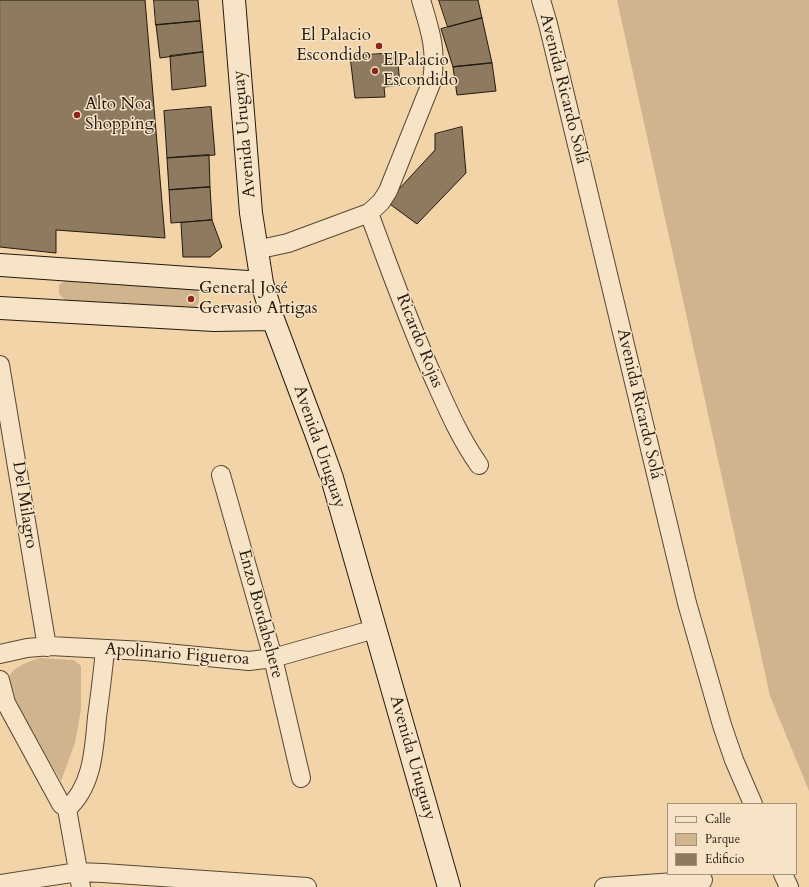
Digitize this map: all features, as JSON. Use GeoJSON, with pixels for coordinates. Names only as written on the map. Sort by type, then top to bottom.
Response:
{"type":"FeatureCollection","features":[{"type":"Feature","properties":{"kind":"street","name":"Avenida Uruguay"},"geometry":{"type":"LineString","coordinates":[[234,0],[251,213],[262,283],[272,319],[332,478],[445,886]]}},
{"type":"Feature","properties":{"kind":"street"},"geometry":{"type":"LineString","coordinates":[[256,250],[288,243],[370,213],[381,202],[388,191],[432,81],[435,64],[434,51],[421,0]]}},
{"type":"Feature","properties":{"kind":"street","name":"Avenida Ricardo Solá"},"geometry":{"type":"LineString","coordinates":[[540,0],[550,31],[599,232],[687,603],[722,725],[734,760],[753,803]]}},
{"type":"Feature","properties":{"kind":"street","name":"Ricardo Rojas"},"geometry":{"type":"LineString","coordinates":[[370,213],[417,341],[454,424],[467,448],[479,465]]}},
{"type":"Feature","properties":{"kind":"street"},"geometry":{"type":"LineString","coordinates":[[0,265],[262,283]]}},
{"type":"Feature","properties":{"kind":"street"},"geometry":{"type":"LineString","coordinates":[[0,308],[214,320],[272,319]]}},
{"type":"Feature","properties":{"kind":"street","name":"Del Milagro"},"geometry":{"type":"LineString","coordinates":[[0,365],[8,456],[47,646]]}},
{"type":"Feature","properties":{"kind":"street","name":"Enzo Bordabehere"},"geometry":{"type":"LineString","coordinates":[[221,474],[273,658],[301,778]]}},
{"type":"Feature","properties":{"kind":"street","name":"Apolinario Figueroa"},"geometry":{"type":"LineString","coordinates":[[0,654],[27,648],[47,646],[145,651],[249,661],[273,658],[375,629]]}},
{"type":"Feature","properties":{"kind":"street"},"geometry":{"type":"LineString","coordinates":[[67,809],[75,803],[88,777],[93,759],[105,649]]}},
{"type":"Feature","properties":{"kind":"street"},"geometry":{"type":"LineString","coordinates":[[0,680],[6,703],[61,804],[67,809],[79,880]]}},
{"type":"Feature","properties":{"kind":"street"},"geometry":{"type":"LineString","coordinates":[[0,884],[79,880],[111,873],[307,887]]}},
{"type":"Feature","properties":{"kind":"street"},"geometry":{"type":"LineString","coordinates":[[783,875],[789,887]]}},
{"type":"Feature","properties":{"kind":"street"},"geometry":{"type":"LineString","coordinates":[[604,887],[703,880]]}},
{"type":"Feature","properties":{"kind":"green space"},"geometry":{"type":"Polygon","coordinates":[[[617,0],[809,0],[809,791],[770,696],[617,0]]]}},
{"type":"Feature","properties":{"kind":"green space"},"geometry":{"type":"Polygon","coordinates":[[[66,280],[194,287],[199,293],[199,302],[194,310],[66,301],[59,294],[59,285],[66,280]]]}},
{"type":"Feature","properties":{"kind":"green space"},"geometry":{"type":"Polygon","coordinates":[[[40,658],[74,660],[81,666],[81,710],[75,743],[61,781],[11,699],[7,686],[8,678],[19,666],[40,658]]]}},
{"type":"Feature","properties":{"kind":"building","name":"Alto Noa Shopping"},"geometry":{"type":"Polygon","coordinates":[[[0,0],[145,0],[165,238],[56,230],[56,253],[0,247],[0,0]]]}},
{"type":"Feature","properties":{"kind":"building"},"geometry":{"type":"Polygon","coordinates":[[[154,0],[198,0],[200,21],[156,25],[154,0]]]}},
{"type":"Feature","properties":{"kind":"building"},"geometry":{"type":"Polygon","coordinates":[[[439,0],[478,0],[482,18],[448,27],[439,0]]]}},
{"type":"Feature","properties":{"kind":"building"},"geometry":{"type":"Polygon","coordinates":[[[482,18],[492,63],[453,67],[441,29],[482,18]]]}},
{"type":"Feature","properties":{"kind":"building"},"geometry":{"type":"Polygon","coordinates":[[[200,21],[203,52],[160,58],[156,25],[200,21]]]}},
{"type":"Feature","properties":{"kind":"building"},"geometry":{"type":"Polygon","coordinates":[[[203,52],[206,86],[172,90],[170,56],[203,52]]]}},
{"type":"Feature","properties":{"kind":"building","name":"ElPalacio Escondido"},"geometry":{"type":"Polygon","coordinates":[[[397,53],[400,85],[384,87],[385,97],[355,98],[350,56],[397,53]]]}},
{"type":"Feature","properties":{"kind":"building"},"geometry":{"type":"Polygon","coordinates":[[[492,63],[496,91],[457,95],[453,67],[492,63]]]}},
{"type":"Feature","properties":{"kind":"building"},"geometry":{"type":"Polygon","coordinates":[[[211,107],[215,155],[167,158],[164,111],[211,107]]]}},
{"type":"Feature","properties":{"kind":"building"},"geometry":{"type":"Polygon","coordinates":[[[462,127],[466,173],[417,224],[387,202],[435,150],[435,134],[462,127]]]}},
{"type":"Feature","properties":{"kind":"building"},"geometry":{"type":"Polygon","coordinates":[[[209,155],[210,187],[169,190],[167,158],[209,155]]]}},
{"type":"Feature","properties":{"kind":"building"},"geometry":{"type":"Polygon","coordinates":[[[210,187],[212,220],[171,223],[169,190],[210,187]]]}},
{"type":"Feature","properties":{"kind":"building"},"geometry":{"type":"Polygon","coordinates":[[[212,220],[222,247],[210,257],[183,257],[181,223],[212,220]]]}},
{"type":"Feature","properties":{"kind":"place","name":"El Palacio Escondido"},"geometry":{"type":"Point","coordinates":[379,46]}},
{"type":"Feature","properties":{"kind":"place","name":"ElPalacio Escondido"},"geometry":{"type":"Point","coordinates":[375,71]}},
{"type":"Feature","properties":{"kind":"place","name":"Alto Noa Shopping"},"geometry":{"type":"Point","coordinates":[77,115]}},
{"type":"Feature","properties":{"kind":"place","name":"General José Gervasio Artigas"},"geometry":{"type":"Point","coordinates":[191,299]}}]}
